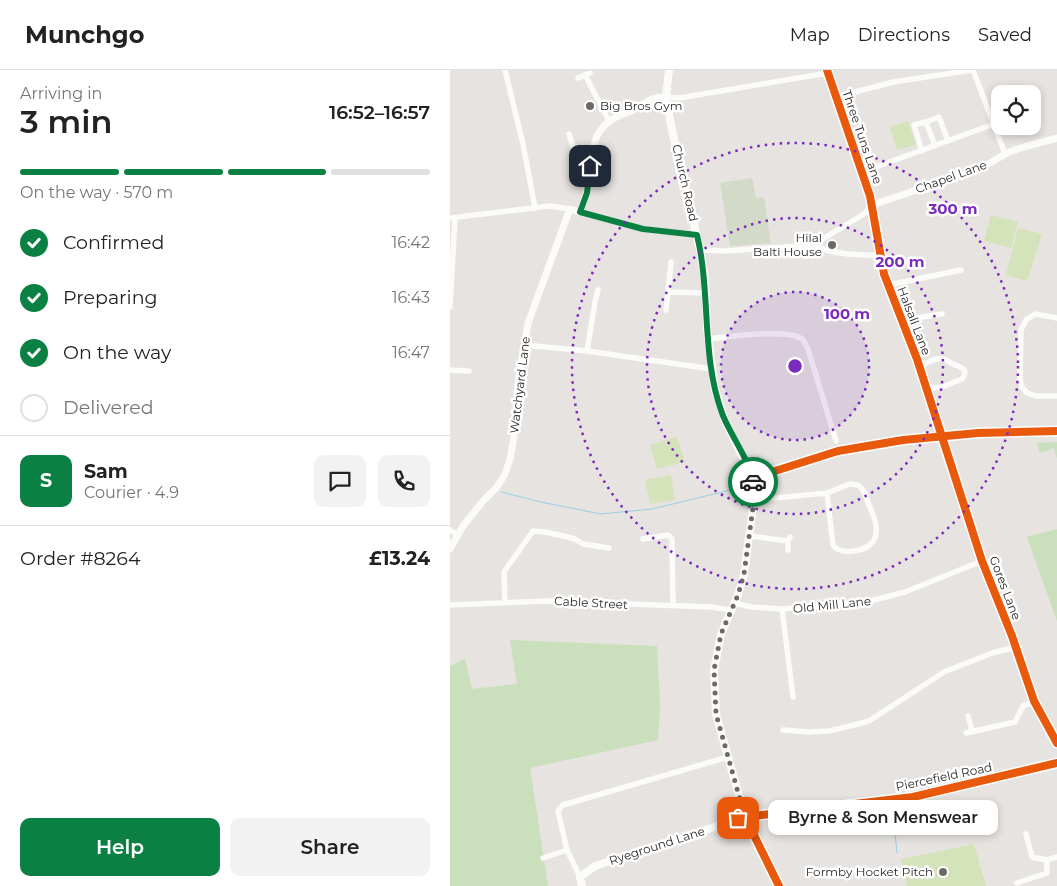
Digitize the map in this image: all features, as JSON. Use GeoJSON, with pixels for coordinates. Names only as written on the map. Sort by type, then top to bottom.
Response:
{"type":"FeatureCollection","features":[{"type":"Feature","properties":{"kind":"main road","name":"Church Road"},"geometry":{"type":"LineString","coordinates":[[670,70],[666,97],[700,250],[706,292],[708,339],[717,398],[722,415],[753,478],[754,500],[742,585],[717,646],[714,683],[716,714],[745,817]]}},
{"type":"Feature","properties":{"kind":"main road","name":"Ryeground Lane"},"geometry":{"type":"LineString","coordinates":[[580,877],[595,866],[745,817]]}},
{"type":"Feature","properties":{"kind":"main road"},"geometry":{"type":"LineString","coordinates":[[580,877],[582,886]]}},
{"type":"Feature","properties":{"kind":"street"},"geometry":{"type":"LineString","coordinates":[[505,70],[523,144],[535,208]]}},
{"type":"Feature","properties":{"kind":"street"},"geometry":{"type":"LineString","coordinates":[[836,97],[893,82],[972,70],[991,117]]}},
{"type":"Feature","properties":{"kind":"street"},"geometry":{"type":"LineString","coordinates":[[580,212],[588,186],[592,152],[601,129],[609,121],[638,108],[647,100],[666,97],[678,98],[827,72]]}},
{"type":"Feature","properties":{"kind":"street","name":"Three Tuns Lane"},"geometry":{"type":"LineString","coordinates":[[827,72],[862,172],[874,213]]}},
{"type":"Feature","properties":{"kind":"street"},"geometry":{"type":"LineString","coordinates":[[578,78],[588,74],[609,121]]}},
{"type":"Feature","properties":{"kind":"street"},"geometry":{"type":"LineString","coordinates":[[922,151],[914,126],[939,117],[948,141]]}},
{"type":"Feature","properties":{"kind":"street"},"geometry":{"type":"LineString","coordinates":[[926,122],[935,146]]}},
{"type":"Feature","properties":{"kind":"street"},"geometry":{"type":"LineString","coordinates":[[862,172],[991,125]]}},
{"type":"Feature","properties":{"kind":"street"},"geometry":{"type":"LineString","coordinates":[[569,134],[574,150],[592,152]]}},
{"type":"Feature","properties":{"kind":"street"},"geometry":{"type":"LineString","coordinates":[[998,135],[1005,154]]}},
{"type":"Feature","properties":{"kind":"street","name":"Chapel Lane"},"geometry":{"type":"LineString","coordinates":[[872,205],[967,173],[1005,154],[1024,147],[1057,138]]}},
{"type":"Feature","properties":{"kind":"street"},"geometry":{"type":"LineString","coordinates":[[700,250],[725,251],[813,245],[864,214],[872,205]]}},
{"type":"Feature","properties":{"kind":"street"},"geometry":{"type":"LineString","coordinates":[[450,307],[452,218],[550,206],[570,209],[643,229],[697,235]]}},
{"type":"Feature","properties":{"kind":"street","name":"Watchyard Lane"},"geometry":{"type":"LineString","coordinates":[[450,549],[483,502],[498,487],[505,474],[514,437],[518,383],[528,323],[570,209]]}},
{"type":"Feature","properties":{"kind":"street","name":"Halsall Lane"},"geometry":{"type":"LineString","coordinates":[[874,213],[880,255],[888,285],[920,368],[941,436]]}},
{"type":"Feature","properties":{"kind":"street"},"geometry":{"type":"LineString","coordinates":[[813,245],[822,250],[842,254],[880,255]]}},
{"type":"Feature","properties":{"kind":"street"},"geometry":{"type":"LineString","coordinates":[[666,310],[671,262]]}},
{"type":"Feature","properties":{"kind":"street"},"geometry":{"type":"LineString","coordinates":[[888,285],[961,270]]}},
{"type":"Feature","properties":{"kind":"street"},"geometry":{"type":"LineString","coordinates":[[587,351],[598,290]]}},
{"type":"Feature","properties":{"kind":"street"},"geometry":{"type":"LineString","coordinates":[[668,292],[706,292]]}},
{"type":"Feature","properties":{"kind":"street"},"geometry":{"type":"LineString","coordinates":[[903,320],[942,314]]}},
{"type":"Feature","properties":{"kind":"street"},"geometry":{"type":"LineString","coordinates":[[1057,318],[1035,314],[1026,320],[1022,330],[1020,379],[1022,387],[1027,393],[1036,396],[1057,396]]}},
{"type":"Feature","properties":{"kind":"street"},"geometry":{"type":"LineString","coordinates":[[708,339],[779,334],[791,335],[801,339],[808,349],[836,441]]}},
{"type":"Feature","properties":{"kind":"street"},"geometry":{"type":"LineString","coordinates":[[524,345],[587,351],[712,369]]}},
{"type":"Feature","properties":{"kind":"street"},"geometry":{"type":"LineString","coordinates":[[920,368],[930,362],[944,359],[963,367],[965,370],[962,379],[944,387],[927,388]]}},
{"type":"Feature","properties":{"kind":"street"},"geometry":{"type":"LineString","coordinates":[[450,370],[469,371]]}},
{"type":"Feature","properties":{"kind":"street","name":"Gores Lane"},"geometry":{"type":"LineString","coordinates":[[941,436],[982,561],[1016,647],[1034,701],[1057,743]]}},
{"type":"Feature","properties":{"kind":"street"},"geometry":{"type":"LineString","coordinates":[[754,500],[827,493],[850,484],[858,485],[861,487],[876,522],[874,540],[862,548],[846,552],[836,550],[832,545],[827,493]]}},
{"type":"Feature","properties":{"kind":"street"},"geometry":{"type":"LineString","coordinates":[[450,530],[458,535]]}},
{"type":"Feature","properties":{"kind":"street"},"geometry":{"type":"LineString","coordinates":[[505,602],[504,572],[533,531],[568,537],[583,544],[609,548]]}},
{"type":"Feature","properties":{"kind":"street"},"geometry":{"type":"LineString","coordinates":[[643,539],[668,536],[672,539],[673,605]]}},
{"type":"Feature","properties":{"kind":"street"},"geometry":{"type":"LineString","coordinates":[[750,536],[789,539],[788,550]]}},
{"type":"Feature","properties":{"kind":"street","name":"Old Mill Lane"},"geometry":{"type":"LineString","coordinates":[[733,606],[782,610],[857,604],[886,598],[982,561]]}},
{"type":"Feature","properties":{"kind":"street","name":"Cable Street"},"geometry":{"type":"LineString","coordinates":[[450,605],[547,601],[721,608],[733,606]]}},
{"type":"Feature","properties":{"kind":"street"},"geometry":{"type":"LineString","coordinates":[[782,610],[793,697]]}},
{"type":"Feature","properties":{"kind":"street"},"geometry":{"type":"LineString","coordinates":[[783,730],[830,731],[869,721],[944,672],[1016,647]]}},
{"type":"Feature","properties":{"kind":"street"},"geometry":{"type":"LineString","coordinates":[[966,733],[1015,722],[1023,706],[1034,701]]}},
{"type":"Feature","properties":{"kind":"street"},"geometry":{"type":"LineString","coordinates":[[968,716],[972,731]]}},
{"type":"Feature","properties":{"kind":"street"},"geometry":{"type":"LineString","coordinates":[[580,877],[567,850],[558,812],[563,805],[728,757]]}},
{"type":"Feature","properties":{"kind":"street","name":"Piercefield Road"},"geometry":{"type":"LineString","coordinates":[[745,817],[912,797],[1057,763]]}},
{"type":"Feature","properties":{"kind":"street"},"geometry":{"type":"LineString","coordinates":[[745,817],[779,886]]}},
{"type":"Feature","properties":{"kind":"street"},"geometry":{"type":"LineString","coordinates":[[1026,834],[1032,857],[1047,860],[1057,857]]}},
{"type":"Feature","properties":{"kind":"street"},"geometry":{"type":"LineString","coordinates":[[543,858],[567,850]]}},
{"type":"Feature","properties":{"kind":"street"},"geometry":{"type":"LineString","coordinates":[[1017,883],[1047,873],[1047,860]]}},
{"type":"Feature","properties":{"kind":"green space"},"geometry":{"type":"Polygon","coordinates":[[[908,121],[916,145],[897,150],[890,127],[908,121]]]}},
{"type":"Feature","properties":{"kind":"green space"},"geometry":{"type":"Polygon","coordinates":[[[752,178],[756,198],[764,197],[771,243],[730,246],[720,183],[752,178]]]}},
{"type":"Feature","properties":{"kind":"green space"},"geometry":{"type":"Polygon","coordinates":[[[991,215],[1018,222],[1011,248],[984,241],[991,215]]]}},
{"type":"Feature","properties":{"kind":"green space"},"geometry":{"type":"Polygon","coordinates":[[[1018,228],[1042,234],[1027,281],[1006,275],[1018,228]]]}},
{"type":"Feature","properties":{"kind":"green space"},"geometry":{"type":"Polygon","coordinates":[[[677,437],[685,462],[657,469],[650,445],[677,437]]]}},
{"type":"Feature","properties":{"kind":"green space"},"geometry":{"type":"Polygon","coordinates":[[[1057,442],[1057,459],[1054,448],[1040,453],[1037,443],[1057,442]]]}},
{"type":"Feature","properties":{"kind":"green space"},"geometry":{"type":"Polygon","coordinates":[[[671,475],[675,500],[650,504],[645,480],[671,475]]]}},
{"type":"Feature","properties":{"kind":"green space"},"geometry":{"type":"Polygon","coordinates":[[[1057,529],[1057,621],[1027,537],[1057,529]]]}},
{"type":"Feature","properties":{"kind":"green space"},"geometry":{"type":"Polygon","coordinates":[[[510,640],[657,646],[660,706],[658,740],[530,768],[548,886],[450,886],[450,666],[465,659],[472,689],[517,684],[510,640]]]}},
{"type":"Feature","properties":{"kind":"green space","name":"Formby Hocket Pitch"},"geometry":{"type":"Polygon","coordinates":[[[974,844],[986,886],[907,886],[901,859],[974,844]]]}},
{"type":"Feature","properties":{"kind":"waterway"},"geometry":{"type":"LineString","coordinates":[[1009,436],[1057,435]]}},
{"type":"Feature","properties":{"kind":"waterway"},"geometry":{"type":"LineString","coordinates":[[763,480],[841,455],[903,443],[937,440]]}},
{"type":"Feature","properties":{"kind":"waterway"},"geometry":{"type":"LineString","coordinates":[[501,492],[601,514],[652,509],[743,487]]}},
{"type":"Feature","properties":{"kind":"waterway"},"geometry":{"type":"LineString","coordinates":[[892,807],[897,853]]}},
{"type":"Feature","properties":{"kind":"cycle path"},"geometry":{"type":"LineString","coordinates":[[827,70],[870,196],[884,274],[917,359],[982,561],[1012,636],[1034,701],[1057,743]]}},
{"type":"Feature","properties":{"kind":"cycle path"},"geometry":{"type":"LineString","coordinates":[[753,478],[838,451],[903,440],[978,433],[1057,431]]}},
{"type":"Feature","properties":{"kind":"cycle path"},"geometry":{"type":"LineString","coordinates":[[779,886],[745,817],[913,797],[1057,763]]}},
{"type":"Feature","properties":{"kind":"way so far"},"geometry":{"type":"LineString","coordinates":[[738,818],[745,817],[716,714],[714,670],[717,646],[742,585],[754,500],[753,482]]}},
{"type":"Feature","properties":{"kind":"place","name":"Big Bros Gym"},"geometry":{"type":"Point","coordinates":[590,106]}},
{"type":"Feature","properties":{"kind":"place","name":"Hilal Balti House"},"geometry":{"type":"Point","coordinates":[832,245]}},
{"type":"Feature","properties":{"kind":"place","name":"Byrne & Son Menswear"},"geometry":{"type":"Point","coordinates":[738,818]}},
{"type":"Feature","properties":{"kind":"place","name":"Formby Hocket Pitch"},"geometry":{"type":"Point","coordinates":[943,872]}},
{"type":"Feature","properties":{"kind":"route"},"geometry":{"type":"LineString","coordinates":[[590,166],[587,193],[580,212],[643,229],[697,235],[704,270],[707,329],[717,398],[722,415],[748,466],[753,482]]}}]}
